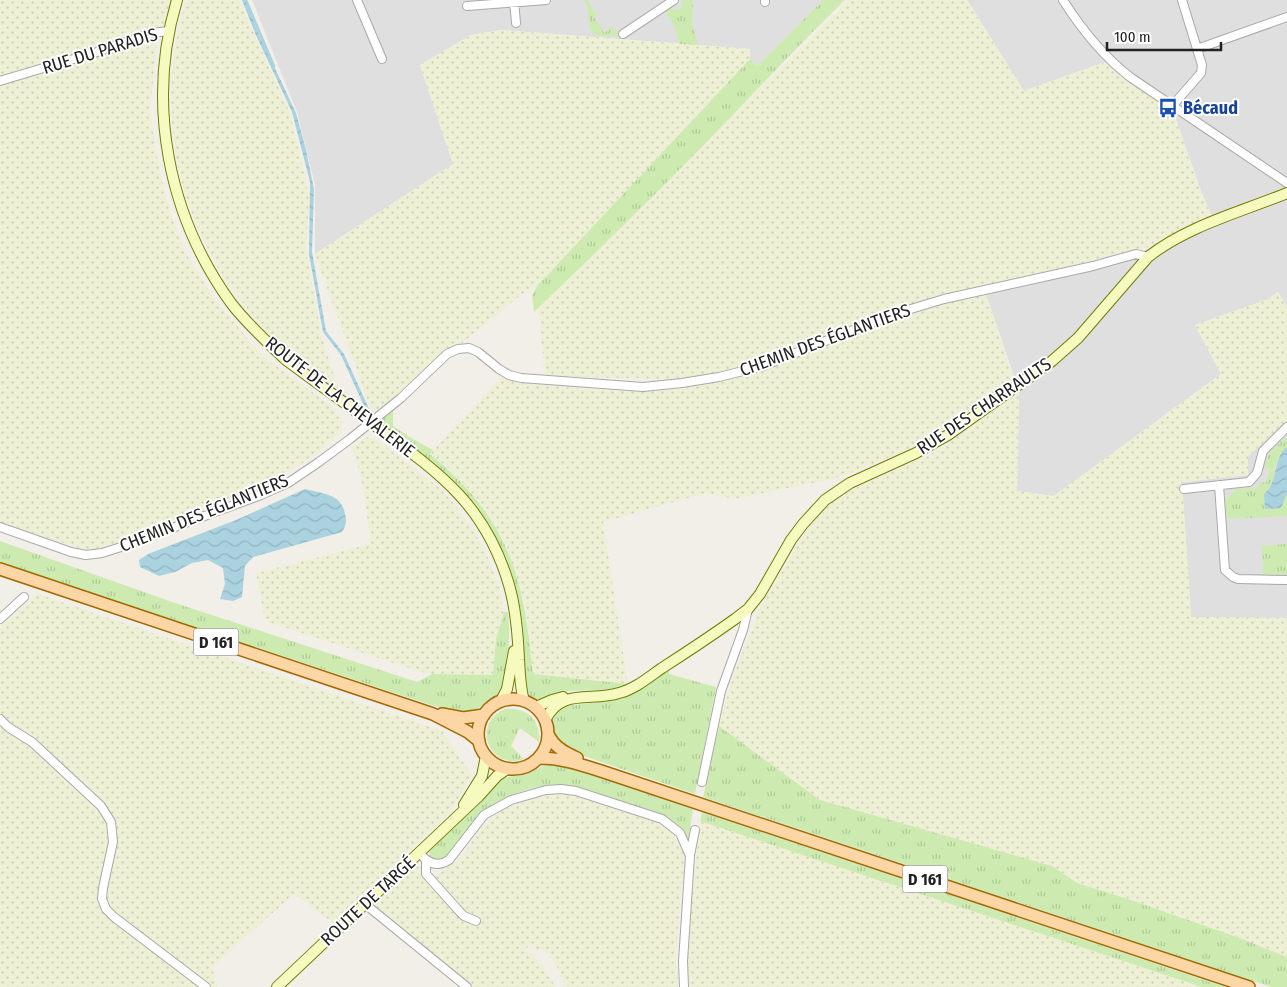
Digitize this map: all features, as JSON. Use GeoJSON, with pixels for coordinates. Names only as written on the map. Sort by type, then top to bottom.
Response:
{"type":"FeatureCollection","features":[{"type":"Feature","properties":{"kind":"main road","name":"D 161"},"geometry":{"type":"LineString","coordinates":[[0,569],[433,714],[468,732],[479,741]]}},
{"type":"Feature","properties":{"kind":"main road"},"geometry":{"type":"LineString","coordinates":[[513,699],[524,701],[536,707],[545,720],[548,734],[544,751],[530,765],[519,769],[507,769],[499,766],[486,756],[479,741],[478,732],[484,715],[492,707],[501,701],[513,699]]}},
{"type":"Feature","properties":{"kind":"main road","name":"D 161"},"geometry":{"type":"LineString","coordinates":[[433,714],[463,718],[484,715]]}},
{"type":"Feature","properties":{"kind":"main road","name":"D 161"},"geometry":{"type":"LineString","coordinates":[[548,734],[557,747],[600,771]]}},
{"type":"Feature","properties":{"kind":"main road","name":"D 161"},"geometry":{"type":"LineString","coordinates":[[539,758],[566,760],[1249,987]]}},
{"type":"Feature","properties":{"kind":"street","name":"RUE DU PARADIS"},"geometry":{"type":"LineString","coordinates":[[0,81],[97,52],[151,33],[169,31],[177,0]]}},
{"type":"Feature","properties":{"kind":"street"},"geometry":{"type":"LineString","coordinates":[[357,0],[382,59]]}},
{"type":"Feature","properties":{"kind":"street"},"geometry":{"type":"LineString","coordinates":[[467,6],[546,0]]}},
{"type":"Feature","properties":{"kind":"street"},"geometry":{"type":"LineString","coordinates":[[623,34],[674,0]]}},
{"type":"Feature","properties":{"kind":"street"},"geometry":{"type":"LineString","coordinates":[[1063,0],[1080,26],[1108,58],[1130,77],[1287,183]]}},
{"type":"Feature","properties":{"kind":"street"},"geometry":{"type":"LineString","coordinates":[[1173,106],[1201,73],[1202,65],[1182,0]]}},
{"type":"Feature","properties":{"kind":"street"},"geometry":{"type":"LineString","coordinates":[[514,1],[516,24]]}},
{"type":"Feature","properties":{"kind":"street"},"geometry":{"type":"LineString","coordinates":[[1197,49],[1287,17]]}},
{"type":"Feature","properties":{"kind":"street","name":"ROUTE DE LA CHEVALERIE"},"geometry":{"type":"LineString","coordinates":[[169,31],[162,94],[167,147],[179,199],[201,254],[232,304],[286,360],[439,473],[472,509],[490,537],[504,570],[513,601],[520,689],[524,701]]}},
{"type":"Feature","properties":{"kind":"street","name":"RUE DES CHARRAULTS"},"geometry":{"type":"LineString","coordinates":[[545,720],[550,710],[558,703],[577,697],[608,696],[629,690],[721,630],[748,609],[760,594],[791,540],[825,500],[850,483],[916,453],[948,435],[1052,361],[1078,338],[1148,257],[1166,244],[1185,234],[1287,193]]}},
{"type":"Feature","properties":{"kind":"street","name":"CHEMIN DES ÉGLANTIERS"},"geometry":{"type":"LineString","coordinates":[[0,527],[71,552],[86,555],[102,553],[261,495],[288,483],[319,462],[401,398],[447,354],[458,348],[469,348],[478,352],[509,375],[521,378],[643,387],[682,383],[719,377],[762,366],[891,315],[944,299],[1093,266],[1136,254],[1148,257]]}},
{"type":"Feature","properties":{"kind":"street"},"geometry":{"type":"LineString","coordinates":[[1184,489],[1244,483],[1254,478],[1263,451],[1287,428]]}},
{"type":"Feature","properties":{"kind":"street"},"geometry":{"type":"LineString","coordinates":[[1219,485],[1225,570],[1238,579],[1287,580]]}},
{"type":"Feature","properties":{"kind":"street"},"geometry":{"type":"LineString","coordinates":[[0,619],[24,597]]}},
{"type":"Feature","properties":{"kind":"street"},"geometry":{"type":"LineString","coordinates":[[702,782],[721,691],[743,630],[748,609]]}},
{"type":"Feature","properties":{"kind":"street","name":"ROUTE DE LA CHEVALERIE"},"geometry":{"type":"LineString","coordinates":[[501,701],[507,690],[516,637]]}},
{"type":"Feature","properties":{"kind":"street"},"geometry":{"type":"LineString","coordinates":[[536,707],[552,700],[577,697]]}},
{"type":"Feature","properties":{"kind":"street"},"geometry":{"type":"LineString","coordinates":[[0,719],[8,727],[32,742],[102,806],[111,822],[113,842],[102,900],[106,909],[206,987]]}},
{"type":"Feature","properties":{"kind":"street","name":"ROUTE DE TARGÉ"},"geometry":{"type":"LineString","coordinates":[[459,814],[482,776],[486,756]]}},
{"type":"Feature","properties":{"kind":"street","name":"ROUTE DE TARGÉ"},"geometry":{"type":"LineString","coordinates":[[277,987],[365,904],[423,856],[459,814],[497,776],[507,769]]}},
{"type":"Feature","properties":{"kind":"street"},"geometry":{"type":"LineString","coordinates":[[423,856],[433,864],[443,864],[449,860],[484,816],[511,800],[546,790],[561,789],[576,791],[662,819],[680,833],[690,856]]}},
{"type":"Feature","properties":{"kind":"street"},"geometry":{"type":"LineString","coordinates":[[684,987],[683,961],[690,856],[695,830]]}},
{"type":"Feature","properties":{"kind":"street"},"geometry":{"type":"LineString","coordinates":[[423,856],[426,874],[464,916],[476,921]]}},
{"type":"Feature","properties":{"kind":"street"},"geometry":{"type":"LineString","coordinates":[[365,904],[467,987]]}},
{"type":"Feature","properties":{"kind":"shaded area"},"geometry":{"type":"Polygon","coordinates":[[[252,0],[823,0],[757,66],[750,59],[749,49],[501,30],[471,35],[420,65],[453,164],[315,254],[315,185],[297,112],[252,0]]]}},
{"type":"Feature","properties":{"kind":"shaded area"},"geometry":{"type":"Polygon","coordinates":[[[967,0],[1287,0],[1287,307],[1277,292],[1269,299],[1195,325],[1221,374],[1054,496],[1017,491],[1019,391],[986,294],[1099,267],[1158,245],[1212,217],[1173,111],[1105,62],[1024,91],[967,0]]]}},
{"type":"Feature","properties":{"kind":"shaded area"},"geometry":{"type":"Polygon","coordinates":[[[1287,421],[1287,618],[1191,618],[1182,482],[1248,475],[1248,456],[1287,421]]]}},
{"type":"Feature","properties":{"kind":"green space"},"geometry":{"type":"Polygon","coordinates":[[[0,0],[172,0],[164,25],[0,78],[0,0]]]}},
{"type":"Feature","properties":{"kind":"green space"},"geometry":{"type":"Polygon","coordinates":[[[187,0],[239,0],[290,113],[307,184],[309,201],[306,250],[321,334],[338,389],[305,366],[260,325],[224,279],[195,222],[184,191],[176,158],[172,126],[171,91],[174,53],[181,17],[187,0]]]}},
{"type":"Feature","properties":{"kind":"green space"},"geometry":{"type":"Polygon","coordinates":[[[584,0],[588,0],[596,15],[594,17],[604,33],[613,26],[619,36],[597,35],[592,32],[584,0]]]}},
{"type":"Feature","properties":{"kind":"green space"},"geometry":{"type":"Polygon","coordinates":[[[682,0],[693,0],[692,23],[698,45],[679,44],[674,25],[664,10],[669,7],[675,10],[681,8],[682,0]]]}},
{"type":"Feature","properties":{"kind":"green space"},"geometry":{"type":"Polygon","coordinates":[[[823,0],[845,0],[658,191],[534,312],[532,295],[537,286],[750,59],[757,66],[823,0]]]}},
{"type":"Feature","properties":{"kind":"green space"},"geometry":{"type":"Polygon","coordinates":[[[849,0],[967,0],[1024,91],[1105,62],[1173,111],[1212,218],[1158,245],[929,299],[733,374],[659,379],[545,376],[538,308],[849,0]]]}},
{"type":"Feature","properties":{"kind":"green space"},"geometry":{"type":"Polygon","coordinates":[[[501,30],[750,49],[750,59],[537,286],[526,291],[373,415],[315,254],[453,164],[420,65],[471,35],[501,30]]]}},
{"type":"Feature","properties":{"kind":"green space"},"geometry":{"type":"Polygon","coordinates":[[[148,38],[153,38],[157,44],[150,112],[154,141],[165,195],[176,229],[188,257],[213,297],[253,345],[268,360],[329,404],[342,422],[342,431],[317,454],[253,490],[91,552],[0,522],[0,84],[72,64],[148,38]]]}},
{"type":"Feature","properties":{"kind":"green space"},"geometry":{"type":"Polygon","coordinates":[[[1278,292],[1287,307],[1287,421],[1248,456],[1248,475],[1182,482],[1191,617],[1287,618],[1287,957],[1237,937],[1077,883],[1052,866],[820,800],[719,726],[733,676],[761,607],[806,531],[831,503],[845,493],[929,455],[1019,391],[1017,491],[1054,496],[1221,374],[1195,325],[1269,299],[1278,292]]]}},
{"type":"Feature","properties":{"kind":"green space"},"geometry":{"type":"Polygon","coordinates":[[[986,294],[1014,380],[967,414],[922,442],[851,473],[833,479],[734,499],[706,493],[603,522],[628,684],[533,674],[523,597],[507,547],[480,502],[452,471],[430,454],[501,377],[519,383],[613,391],[661,391],[692,387],[756,374],[893,320],[941,305],[986,294]]]}},
{"type":"Feature","properties":{"kind":"green space"},"geometry":{"type":"Polygon","coordinates":[[[393,408],[393,426],[433,450],[430,454],[457,478],[478,502],[495,526],[508,552],[517,579],[524,608],[533,674],[628,684],[611,689],[560,692],[540,699],[533,699],[531,697],[525,686],[519,609],[511,576],[501,548],[487,523],[451,480],[380,423],[381,418],[393,408]]]}},
{"type":"Feature","properties":{"kind":"green space"},"geometry":{"type":"Polygon","coordinates":[[[367,437],[376,439],[440,488],[457,507],[475,533],[488,558],[498,584],[504,612],[496,639],[493,675],[432,674],[421,672],[265,621],[256,573],[371,544],[363,486],[352,446],[367,437]]]}},
{"type":"Feature","properties":{"kind":"green space"},"geometry":{"type":"Polygon","coordinates":[[[1287,438],[1287,448],[1282,452],[1276,463],[1271,483],[1264,494],[1265,509],[1281,508],[1287,494],[1287,516],[1227,519],[1225,500],[1236,489],[1258,488],[1260,482],[1266,483],[1270,469],[1264,467],[1269,453],[1287,438]]]}},
{"type":"Feature","properties":{"kind":"green space"},"geometry":{"type":"Polygon","coordinates":[[[0,541],[172,602],[417,682],[432,674],[493,675],[496,639],[504,612],[508,612],[509,630],[506,675],[496,697],[475,710],[464,713],[448,710],[0,563],[0,541]]]}},
{"type":"Feature","properties":{"kind":"green space"},"geometry":{"type":"Polygon","coordinates":[[[1287,544],[1286,575],[1263,574],[1262,546],[1287,544]]]}},
{"type":"Feature","properties":{"kind":"green space"},"geometry":{"type":"Polygon","coordinates":[[[38,594],[442,731],[472,775],[449,814],[332,922],[294,894],[212,967],[217,987],[0,987],[0,627],[38,594]]]}},
{"type":"Feature","properties":{"kind":"green space"},"geometry":{"type":"Polygon","coordinates":[[[670,668],[669,674],[716,687],[695,794],[581,755],[558,740],[553,730],[552,719],[554,712],[560,707],[622,699],[670,668]]]}},
{"type":"Feature","properties":{"kind":"green space"},"geometry":{"type":"Polygon","coordinates":[[[505,709],[520,710],[526,713],[531,716],[538,727],[539,742],[520,728],[511,746],[524,759],[512,761],[502,758],[494,752],[489,744],[487,735],[488,725],[494,716],[505,709]]]}},
{"type":"Feature","properties":{"kind":"green space"},"geometry":{"type":"Polygon","coordinates":[[[719,726],[820,800],[1052,866],[1077,883],[1237,937],[1287,957],[1287,987],[1271,987],[703,797],[719,726]]]}},
{"type":"Feature","properties":{"kind":"green space"},"geometry":{"type":"Polygon","coordinates":[[[548,764],[560,764],[693,809],[688,842],[678,826],[663,815],[591,791],[557,785],[531,788],[494,804],[471,825],[450,853],[437,860],[430,857],[429,851],[431,847],[500,780],[528,773],[548,764]]]}},
{"type":"Feature","properties":{"kind":"green space"},"geometry":{"type":"Polygon","coordinates":[[[570,795],[657,823],[665,827],[677,839],[684,855],[676,951],[678,987],[565,987],[560,972],[552,959],[544,951],[528,947],[524,951],[536,955],[535,958],[556,987],[461,987],[368,912],[375,902],[415,866],[425,867],[435,876],[446,869],[465,852],[481,828],[500,811],[546,796],[570,795]]]}},
{"type":"Feature","properties":{"kind":"green space"},"geometry":{"type":"Polygon","coordinates":[[[702,812],[1225,987],[1202,987],[700,821],[702,812]]]}},
{"type":"Feature","properties":{"kind":"green space"},"geometry":{"type":"Polygon","coordinates":[[[700,821],[1202,987],[689,987],[687,959],[690,912],[700,821]]]}},
{"type":"Feature","properties":{"kind":"water"},"geometry":{"type":"Polygon","coordinates":[[[242,0],[246,0],[258,32],[296,113],[314,189],[312,252],[326,331],[344,354],[371,413],[368,415],[341,355],[323,332],[309,254],[310,182],[292,112],[255,33],[242,0]]]}},
{"type":"Feature","properties":{"kind":"water"},"geometry":{"type":"Polygon","coordinates":[[[1287,448],[1287,494],[1281,508],[1265,509],[1264,494],[1272,484],[1281,453],[1287,448]]]}},
{"type":"Feature","properties":{"kind":"water"},"geometry":{"type":"Polygon","coordinates":[[[305,489],[325,494],[340,502],[346,519],[342,532],[253,557],[245,566],[242,597],[233,601],[220,599],[225,584],[223,568],[208,560],[192,563],[175,572],[159,576],[140,567],[139,560],[148,554],[236,520],[305,489]]]}},
{"type":"Feature","properties":{"kind":"waterway"},"geometry":{"type":"LineString","coordinates":[[246,0],[274,66]]}},
{"type":"Feature","properties":{"kind":"place","name":"Bécaud"},"geometry":{"type":"Point","coordinates":[1168,108]}}]}
